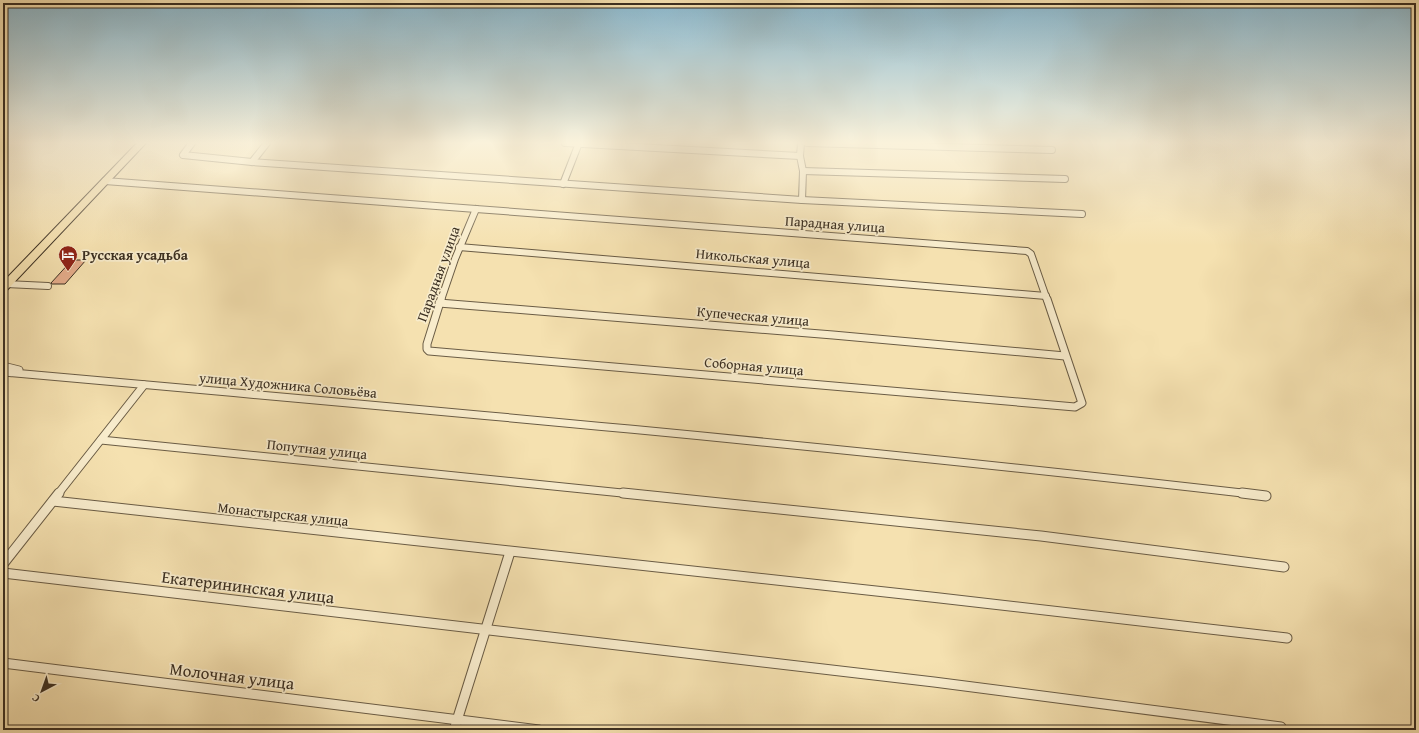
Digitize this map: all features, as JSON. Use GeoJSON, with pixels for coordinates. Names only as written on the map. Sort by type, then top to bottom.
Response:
{"type":"FeatureCollection","features":[{"type":"Feature","properties":{"kind":"main road"},"geometry":{"type":"LineString","coordinates":[[5,286],[108,177]]}},
{"type":"Feature","properties":{"kind":"street"},"geometry":{"type":"LineString","coordinates":[[467,177],[802,200],[1082,214]]}},
{"type":"Feature","properties":{"kind":"street"},"geometry":{"type":"LineString","coordinates":[[563,184],[566,177]]}},
{"type":"Feature","properties":{"kind":"street"},"geometry":{"type":"LineString","coordinates":[[802,200],[803,177]]}},
{"type":"Feature","properties":{"kind":"street"},"geometry":{"type":"LineString","coordinates":[[1006,177],[1065,179]]}},
{"type":"Feature","properties":{"kind":"street","name":"Парадная улица"},"geometry":{"type":"LineString","coordinates":[[104,181],[333,200],[476,209],[1024,250],[1031,254],[1081,400],[1080,405]]}},
{"type":"Feature","properties":{"kind":"street","name":"Парадная улица"},"geometry":{"type":"LineString","coordinates":[[427,349],[427,344],[439,303],[459,247],[476,209]]}},
{"type":"Feature","properties":{"kind":"street","name":"Никольская улица"},"geometry":{"type":"LineString","coordinates":[[459,247],[1046,296]]}},
{"type":"Feature","properties":{"kind":"street"},"geometry":{"type":"LineString","coordinates":[[5,286],[48,286]]}},
{"type":"Feature","properties":{"kind":"street","name":"Купеческая улица"},"geometry":{"type":"LineString","coordinates":[[439,303],[801,332],[1066,356]]}},
{"type":"Feature","properties":{"kind":"street","name":"Соборная улица"},"geometry":{"type":"LineString","coordinates":[[427,349],[432,351],[1067,407],[1075,407],[1080,405]]}},
{"type":"Feature","properties":{"kind":"street","name":"улица Художника Соловьёва"},"geometry":{"type":"LineString","coordinates":[[3,366],[25,373]]}},
{"type":"Feature","properties":{"kind":"street","name":"улица Художника Соловьёва"},"geometry":{"type":"LineString","coordinates":[[3,372],[549,421],[1085,475],[1266,496]]}},
{"type":"Feature","properties":{"kind":"street"},"geometry":{"type":"LineString","coordinates":[[3,564],[144,385]]}},
{"type":"Feature","properties":{"kind":"street","name":"Попутная улица"},"geometry":{"type":"LineString","coordinates":[[101,440],[1033,535],[1284,567]]}},
{"type":"Feature","properties":{"kind":"street","name":"Монастырская улица"},"geometry":{"type":"LineString","coordinates":[[53,501],[510,552],[996,603],[1287,638]]}},
{"type":"Feature","properties":{"kind":"street"},"geometry":{"type":"LineString","coordinates":[[455,725],[487,630],[510,552]]}},
{"type":"Feature","properties":{"kind":"street","name":"Екатерининская улица"},"geometry":{"type":"LineString","coordinates":[[3,574],[934,682],[1281,727]]}},
{"type":"Feature","properties":{"kind":"street","name":"Молочная улица"},"geometry":{"type":"LineString","coordinates":[[3,663],[455,725],[539,730]]}},
{"type":"Feature","properties":{"kind":"building","name":"Русская усадьба"},"geometry":{"type":"Polygon","coordinates":[[[72,260],[86,260],[65,284],[52,284],[51,283],[72,260]]]}},
{"type":"Feature","properties":{"kind":"place","name":"Русская усадьба"},"geometry":{"type":"Point","coordinates":[68,272]}}]}
